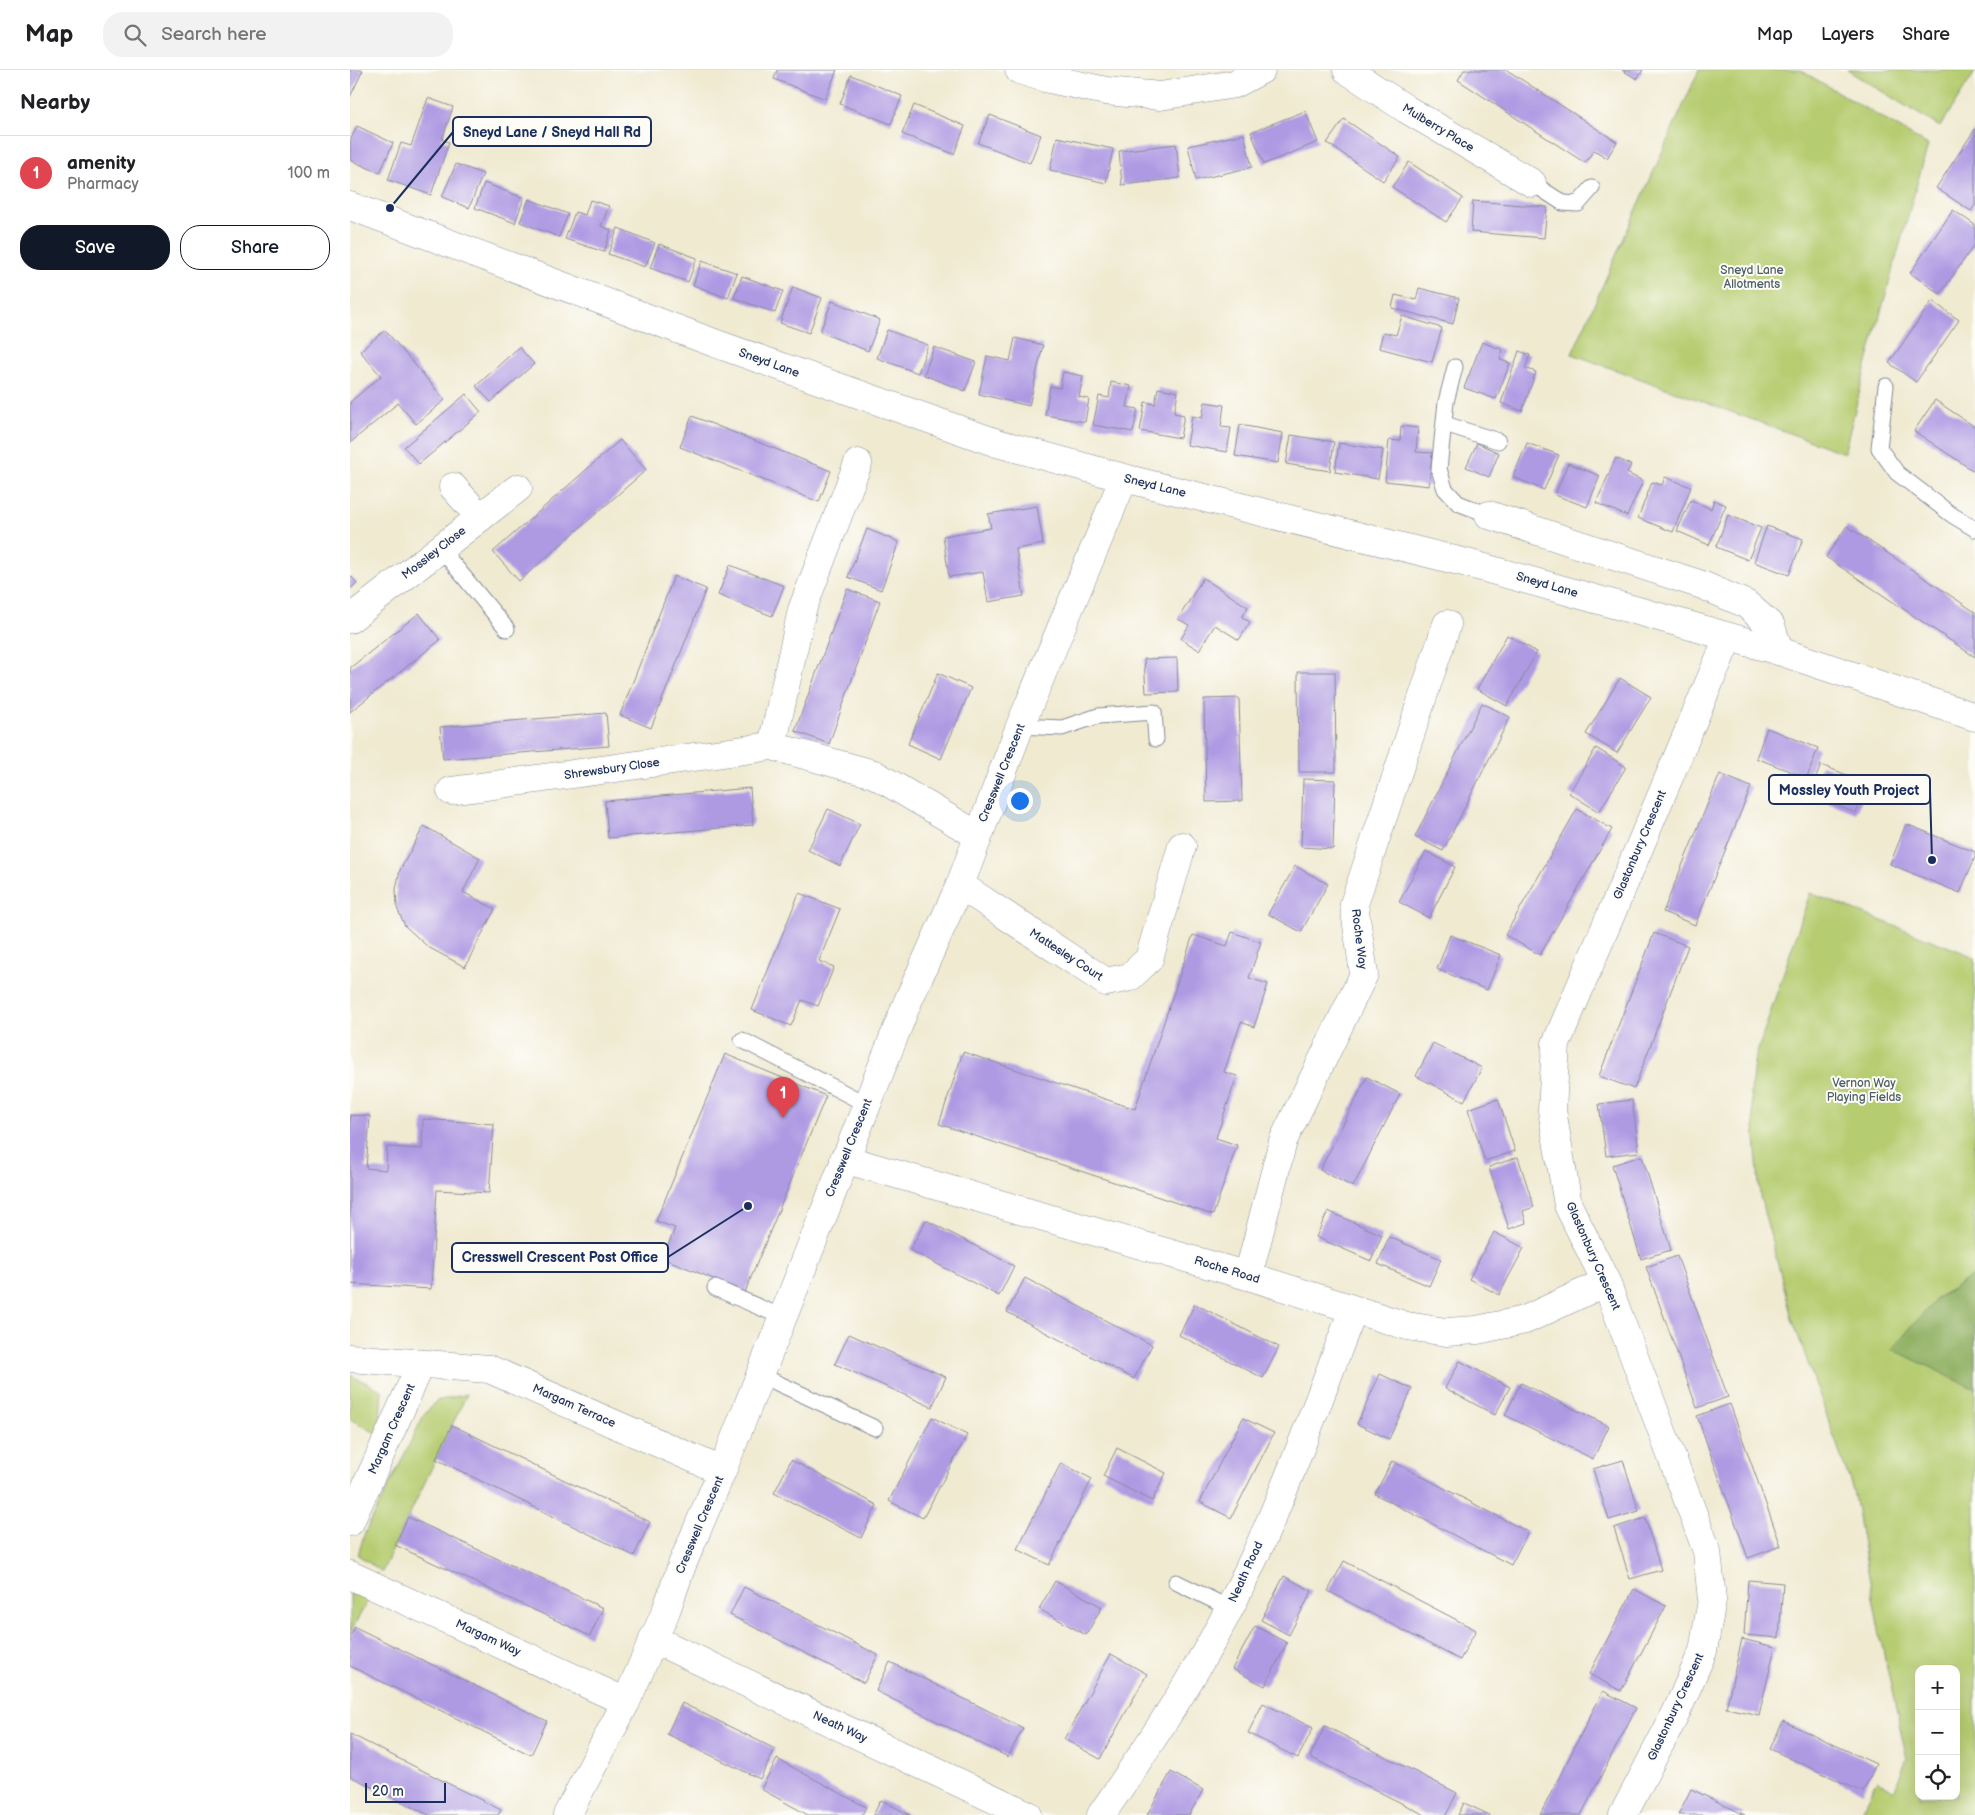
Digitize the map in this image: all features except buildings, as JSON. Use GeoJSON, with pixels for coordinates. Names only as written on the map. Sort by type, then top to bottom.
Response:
{"type":"FeatureCollection","features":[{"type":"Feature","properties":{"kind":"street"},"geometry":{"type":"LineString","coordinates":[[1019,70],[1106,91],[1160,96],[1235,84],[1261,70]]}},
{"type":"Feature","properties":{"kind":"street","name":"Mulberry Place"},"geometry":{"type":"LineString","coordinates":[[1347,70],[1406,109],[1532,183]]}},
{"type":"Feature","properties":{"kind":"street","name":"Sneyd Lane"},"geometry":{"type":"LineString","coordinates":[[350,206],[837,388],[997,443],[1124,478],[1467,563],[1779,651],[1975,717]]}},
{"type":"Feature","properties":{"kind":"street","name":"Cresswell Crescent"},"geometry":{"type":"LineString","coordinates":[[567,1815],[626,1702],[653,1639],[722,1472],[866,1104],[908,1001],[960,885],[1020,726],[1124,478]]}},
{"type":"Feature","properties":{"kind":"street"},"geometry":{"type":"LineString","coordinates":[[772,746],[802,610],[858,479]]}},
{"type":"Feature","properties":{"kind":"street"},"geometry":{"type":"LineString","coordinates":[[453,487],[480,517]]}},
{"type":"Feature","properties":{"kind":"street","name":"Mossley Close"},"geometry":{"type":"LineString","coordinates":[[350,619],[518,488]]}},
{"type":"Feature","properties":{"kind":"street"},"geometry":{"type":"LineString","coordinates":[[1489,515],[1702,585],[1746,604],[1771,626],[1779,651]]}},
{"type":"Feature","properties":{"kind":"street","name":"Roche Way"},"geometry":{"type":"LineString","coordinates":[[1248,1276],[1283,1141],[1364,974],[1354,904],[1447,623]]}},
{"type":"Feature","properties":{"kind":"street","name":"Glastonbury Crescent"},"geometry":{"type":"LineString","coordinates":[[1623,1815],[1676,1713],[1704,1651],[1712,1600],[1707,1551],[1606,1282],[1568,1205],[1552,1110],[1556,1044],[1728,638]]}},
{"type":"Feature","properties":{"kind":"street","name":"Shrewsbury Close"},"geometry":{"type":"LineString","coordinates":[[451,791],[772,746],[874,774],[978,835]]}},
{"type":"Feature","properties":{"kind":"street","name":"Mattesley Court"},"geometry":{"type":"LineString","coordinates":[[960,885],[1106,982],[1130,977],[1149,959],[1182,846]]}},
{"type":"Feature","properties":{"kind":"street","name":"Roche Road"},"geometry":{"type":"LineString","coordinates":[[844,1159],[1248,1276],[1407,1326],[1446,1332],[1477,1330],[1524,1320],[1606,1282]]}},
{"type":"Feature","properties":{"kind":"street","name":"Neath Road"},"geometry":{"type":"LineString","coordinates":[[1101,1815],[1163,1724],[1229,1608],[1273,1516],[1353,1310]]}},
{"type":"Feature","properties":{"kind":"street","name":"Margam Terrace"},"geometry":{"type":"LineString","coordinates":[[350,1358],[489,1369],[722,1472]]}},
{"type":"Feature","properties":{"kind":"street","name":"Margam Crescent"},"geometry":{"type":"LineString","coordinates":[[350,1522],[421,1364]]}},
{"type":"Feature","properties":{"kind":"street","name":"Margam Way"},"geometry":{"type":"LineString","coordinates":[[350,1576],[626,1702]]}},
{"type":"Feature","properties":{"kind":"street","name":"Neath Way"},"geometry":{"type":"LineString","coordinates":[[653,1639],[1028,1815]]}},
{"type":"Feature","properties":{"kind":"lane"},"geometry":{"type":"LineString","coordinates":[[1532,183],[1563,203],[1578,204],[1592,188]]}},
{"type":"Feature","properties":{"kind":"lane"},"geometry":{"type":"LineString","coordinates":[[1455,367],[1446,402],[1439,469],[1445,489],[1458,503],[1489,515]]}},
{"type":"Feature","properties":{"kind":"lane"},"geometry":{"type":"LineString","coordinates":[[1886,386],[1879,448],[1897,472],[1952,515],[1975,529]]}},
{"type":"Feature","properties":{"kind":"lane"},"geometry":{"type":"LineString","coordinates":[[1444,424],[1498,440]]}},
{"type":"Feature","properties":{"kind":"lane"},"geometry":{"type":"LineString","coordinates":[[440,548],[507,629]]}},
{"type":"Feature","properties":{"kind":"lane"},"geometry":{"type":"LineString","coordinates":[[1020,726],[1062,728],[1098,716],[1154,712],[1156,739]]}},
{"type":"Feature","properties":{"kind":"lane"},"geometry":{"type":"LineString","coordinates":[[742,1040],[866,1104]]}},
{"type":"Feature","properties":{"kind":"lane"},"geometry":{"type":"LineString","coordinates":[[715,1288],[782,1317]]}},
{"type":"Feature","properties":{"kind":"lane"},"geometry":{"type":"LineString","coordinates":[[760,1375],[875,1428]]}},
{"type":"Feature","properties":{"kind":"lane"},"geometry":{"type":"LineString","coordinates":[[1176,1582],[1229,1608]]}},
{"type":"Feature","properties":{"kind":"green space","name":"Sneyd Lane Allotments"},"geometry":{"type":"Polygon","coordinates":[[[1699,70],[1800,70],[1928,145],[1871,347],[1844,453],[1572,354],[1699,70]]]}},
{"type":"Feature","properties":{"kind":"green space"},"geometry":{"type":"Polygon","coordinates":[[[1847,70],[1975,70],[1975,72],[1940,127],[1847,70]]]}},
{"type":"Feature","properties":{"kind":"green space","name":"Vernon Way Playing Fields"},"geometry":{"type":"Polygon","coordinates":[[[1810,893],[1975,957],[1975,1815],[1859,1815],[1878,1780],[1893,1791],[1907,1759],[1881,1641],[1853,1490],[1792,1318],[1760,1196],[1751,1092],[1754,1062],[1810,893]]]}},
{"type":"Feature","properties":{"kind":"green space"},"geometry":{"type":"Polygon","coordinates":[[[1975,1274],[1975,1389],[1892,1349],[1937,1298],[1975,1274]]]}},
{"type":"Feature","properties":{"kind":"green space"},"geometry":{"type":"Polygon","coordinates":[[[350,1375],[382,1390],[379,1435],[350,1419],[350,1375]]]}},
{"type":"Feature","properties":{"kind":"green space"},"geometry":{"type":"Polygon","coordinates":[[[467,1394],[382,1572],[358,1555],[364,1535],[424,1415],[436,1401],[467,1394]]]}},
{"type":"Feature","properties":{"kind":"green space"},"geometry":{"type":"Polygon","coordinates":[[[350,1593],[370,1597],[350,1633],[350,1593]]]}},
{"type":"Feature","properties":{"kind":"place","name":"Sneyd Lane / Sneyd Hall Rd"},"geometry":{"type":"Point","coordinates":[390,208]}},
{"type":"Feature","properties":{"kind":"place","name":"Mossley Youth Project"},"geometry":{"type":"Point","coordinates":[1932,860]}},
{"type":"Feature","properties":{"kind":"place","name":"amenity"},"geometry":{"type":"Point","coordinates":[783,1118]}},
{"type":"Feature","properties":{"kind":"place","name":"Cresswell Crescent Post Office"},"geometry":{"type":"Point","coordinates":[748,1206]}}]}
